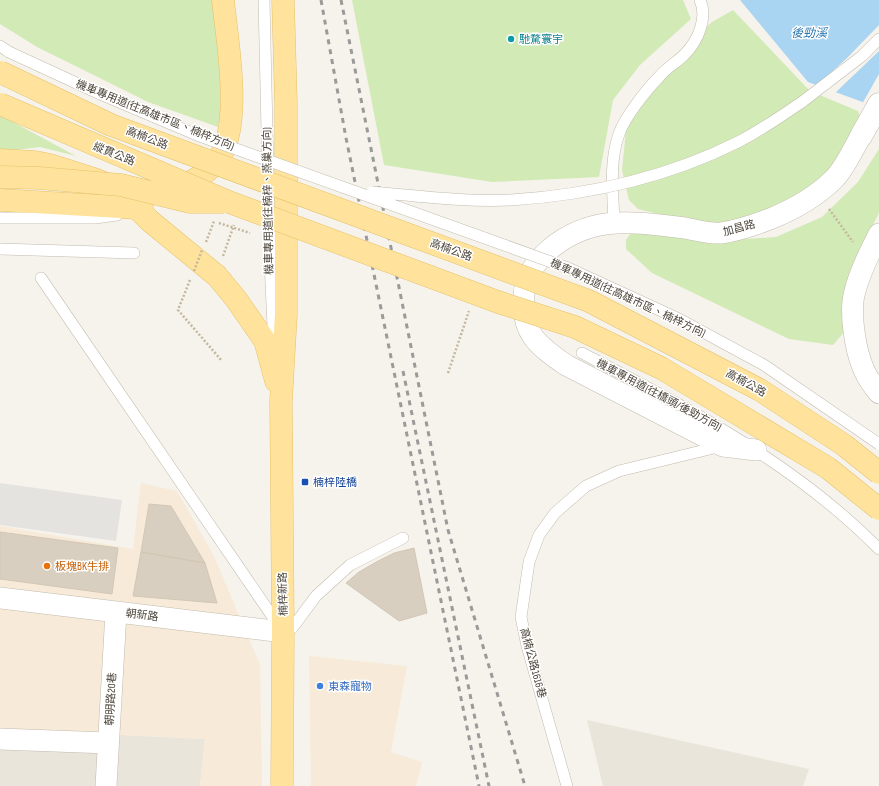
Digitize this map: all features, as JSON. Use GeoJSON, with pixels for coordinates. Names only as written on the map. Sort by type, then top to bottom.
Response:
{"type":"FeatureCollection","features":[{"type":"Feature","properties":{"kind":"main road"},"geometry":{"type":"LineString","coordinates":[[0,200],[137,208],[205,173],[217,162],[225,144],[230,126],[231,74],[223,0]]}},
{"type":"Feature","properties":{"kind":"main road"},"geometry":{"type":"LineString","coordinates":[[281,401],[286,314],[286,103],[283,0]]}},
{"type":"Feature","properties":{"kind":"main road","name":"高楠公路"},"geometry":{"type":"LineString","coordinates":[[0,72],[112,124],[589,301],[760,390],[844,445],[879,473]]}},
{"type":"Feature","properties":{"kind":"main road","name":"縱貫公路"},"geometry":{"type":"LineString","coordinates":[[0,104],[229,202]]}},
{"type":"Feature","properties":{"kind":"main road"},"geometry":{"type":"LineString","coordinates":[[0,160],[35,162],[97,180],[118,190],[137,208],[218,276],[236,299],[265,341],[281,401]]}},
{"type":"Feature","properties":{"kind":"main road"},"geometry":{"type":"LineString","coordinates":[[0,177],[40,178],[121,185],[190,202],[229,202],[498,302],[575,327],[661,368],[828,468],[879,509]]}},
{"type":"Feature","properties":{"kind":"main road","name":"楠梓新路"},"geometry":{"type":"LineString","coordinates":[[281,401],[284,632],[282,786]]}},
{"type":"Feature","properties":{"kind":"street"},"geometry":{"type":"LineString","coordinates":[[861,136],[879,104]]}},
{"type":"Feature","properties":{"kind":"street","name":"加昌路"},"geometry":{"type":"LineString","coordinates":[[723,446],[566,365],[544,350],[533,338],[525,321],[523,309],[524,291],[528,278],[544,255],[562,240],[587,228],[614,222],[720,233],[770,219],[804,203],[834,179],[861,136]]}},
{"type":"Feature","properties":{"kind":"street"},"geometry":{"type":"LineString","coordinates":[[879,234],[874,256],[854,291],[854,319],[863,369],[879,393]]}},
{"type":"Feature","properties":{"kind":"street"},"geometry":{"type":"LineString","coordinates":[[723,446],[756,450]]}},
{"type":"Feature","properties":{"kind":"street","name":"朝新路"},"geometry":{"type":"LineString","coordinates":[[0,598],[284,632]]}},
{"type":"Feature","properties":{"kind":"street","name":"朝明路20巷"},"geometry":{"type":"LineString","coordinates":[[106,786],[116,612]]}},
{"type":"Feature","properties":{"kind":"street"},"geometry":{"type":"LineString","coordinates":[[0,739],[108,743]]}},
{"type":"Feature","properties":{"kind":"lane","name":"機車專用道(往楠梓、燕巢方向)"},"geometry":{"type":"LineString","coordinates":[[264,0],[273,341],[281,401]]}},
{"type":"Feature","properties":{"kind":"lane"},"geometry":{"type":"LineString","coordinates":[[614,222],[613,180],[619,134],[634,108],[659,76],[685,54],[700,32],[704,8],[700,0]]}},
{"type":"Feature","properties":{"kind":"lane","name":"機車專用道(往高雄市區、楠梓方向)"},"geometry":{"type":"LineString","coordinates":[[358,191],[446,199],[510,200],[565,194],[631,181],[668,171],[738,142],[770,123],[832,81],[862,56],[879,39]]}},
{"type":"Feature","properties":{"kind":"lane","name":"機車專用道(往高雄市區、楠梓方向)"},"geometry":{"type":"LineString","coordinates":[[4,49],[100,94],[197,135],[358,191],[568,268],[679,319],[764,365],[879,444]]}},
{"type":"Feature","properties":{"kind":"lane"},"geometry":{"type":"LineString","coordinates":[[0,218],[95,218],[115,216],[137,208]]}},
{"type":"Feature","properties":{"kind":"lane"},"geometry":{"type":"LineString","coordinates":[[0,249],[46,252],[134,253]]}},
{"type":"Feature","properties":{"kind":"lane"},"geometry":{"type":"LineString","coordinates":[[41,278],[284,632],[293,627],[316,596],[350,565],[403,538]]}},
{"type":"Feature","properties":{"kind":"lane","name":"機車專用道(往橋頭/後勁方向)"},"geometry":{"type":"LineString","coordinates":[[582,353],[693,411],[756,450]]}},
{"type":"Feature","properties":{"kind":"lane","name":"高楠公路1616巷"},"geometry":{"type":"LineString","coordinates":[[567,786],[527,646],[521,617],[529,562],[539,535],[555,513],[586,486],[619,471],[723,446]]}},
{"type":"Feature","properties":{"kind":"lane"},"geometry":{"type":"LineString","coordinates":[[756,450],[815,491],[861,531],[879,549]]}},
{"type":"Feature","properties":{"kind":"path"},"geometry":{"type":"LineString","coordinates":[[817,192],[854,244],[874,256]]}},
{"type":"Feature","properties":{"kind":"path"},"geometry":{"type":"LineString","coordinates":[[214,221],[178,310],[222,361]]}},
{"type":"Feature","properties":{"kind":"path"},"geometry":{"type":"LineString","coordinates":[[448,373],[471,305]]}},
{"type":"Feature","properties":{"kind":"shaded area"},"geometry":{"type":"Polygon","coordinates":[[[0,483],[122,500],[116,541],[0,525],[0,483]]]}},
{"type":"Feature","properties":{"kind":"shaded area"},"geometry":{"type":"Polygon","coordinates":[[[141,483],[177,491],[214,556],[260,665],[262,786],[200,786],[205,739],[0,729],[0,526],[133,549],[141,483]]]}},
{"type":"Feature","properties":{"kind":"shaded area"},"geometry":{"type":"Polygon","coordinates":[[[309,656],[407,666],[391,752],[422,762],[416,786],[311,786],[309,656]]]}},
{"type":"Feature","properties":{"kind":"shaded area"},"geometry":{"type":"Polygon","coordinates":[[[587,720],[809,769],[803,786],[603,786],[587,720]]]}},
{"type":"Feature","properties":{"kind":"shaded area"},"geometry":{"type":"Polygon","coordinates":[[[0,729],[205,739],[200,786],[0,786],[0,729]]]}},
{"type":"Feature","properties":{"kind":"green space"},"geometry":{"type":"Polygon","coordinates":[[[0,0],[213,0],[220,47],[222,80],[221,111],[218,127],[148,102],[37,47],[0,24],[0,0]]]}},
{"type":"Feature","properties":{"kind":"green space"},"geometry":{"type":"Polygon","coordinates":[[[352,0],[683,0],[691,19],[640,65],[613,100],[599,177],[492,182],[384,165],[352,0]]]}},
{"type":"Feature","properties":{"kind":"green space"},"geometry":{"type":"Polygon","coordinates":[[[733,10],[810,91],[858,111],[862,122],[827,178],[769,213],[728,225],[698,224],[638,209],[629,200],[622,170],[626,130],[638,95],[663,65],[712,22],[733,10]]]}},
{"type":"Feature","properties":{"kind":"green space"},"geometry":{"type":"Polygon","coordinates":[[[0,115],[76,156],[40,147],[0,152],[0,115]]]}},
{"type":"Feature","properties":{"kind":"green space"},"geometry":{"type":"Polygon","coordinates":[[[879,149],[879,213],[873,225],[850,287],[845,331],[833,345],[789,339],[652,273],[626,249],[626,240],[632,231],[732,240],[776,237],[822,217],[858,182],[879,149]]]}},
{"type":"Feature","properties":{"kind":"water","name":"後勁溪"},"geometry":{"type":"Polygon","coordinates":[[[740,0],[879,0],[879,110],[868,104],[808,82],[740,0]]]}},
{"type":"Feature","properties":{"kind":"pier"},"geometry":{"type":"Polygon","coordinates":[[[879,25],[879,51],[834,94],[815,87],[847,58],[879,25]]]}},
{"type":"Feature","properties":{"kind":"pier"},"geometry":{"type":"Polygon","coordinates":[[[879,74],[879,112],[862,104],[879,74]]]}},
{"type":"Feature","properties":{"kind":"building"},"geometry":{"type":"Polygon","coordinates":[[[149,504],[171,506],[205,563],[141,552],[149,504]]]}},
{"type":"Feature","properties":{"kind":"building"},"geometry":{"type":"Polygon","coordinates":[[[0,532],[118,548],[112,594],[0,579],[0,532]]]}},
{"type":"Feature","properties":{"kind":"building"},"geometry":{"type":"Polygon","coordinates":[[[414,548],[427,613],[399,621],[346,583],[359,572],[378,561],[394,553],[414,548]]]}},
{"type":"Feature","properties":{"kind":"building"},"geometry":{"type":"Polygon","coordinates":[[[141,552],[205,563],[217,603],[133,596],[141,552]]]}},
{"type":"Feature","properties":{"kind":"railway"},"geometry":{"type":"LineString","coordinates":[[321,0],[346,138],[479,786]]}},
{"type":"Feature","properties":{"kind":"railway"},"geometry":{"type":"LineString","coordinates":[[341,0],[448,530],[525,786]]}},
{"type":"Feature","properties":{"kind":"railway"},"geometry":{"type":"LineString","coordinates":[[403,371],[489,786]]}},
{"type":"Feature","properties":{"kind":"place","name":"馳騖寰宇"},"geometry":{"type":"Point","coordinates":[511,39]}},
{"type":"Feature","properties":{"kind":"place","name":"楠梓陸橋"},"geometry":{"type":"Point","coordinates":[305,482]}},
{"type":"Feature","properties":{"kind":"place","name":"板塊BK牛排"},"geometry":{"type":"Point","coordinates":[47,566]}},
{"type":"Feature","properties":{"kind":"place","name":"東森寵物"},"geometry":{"type":"Point","coordinates":[320,686]}}]}
